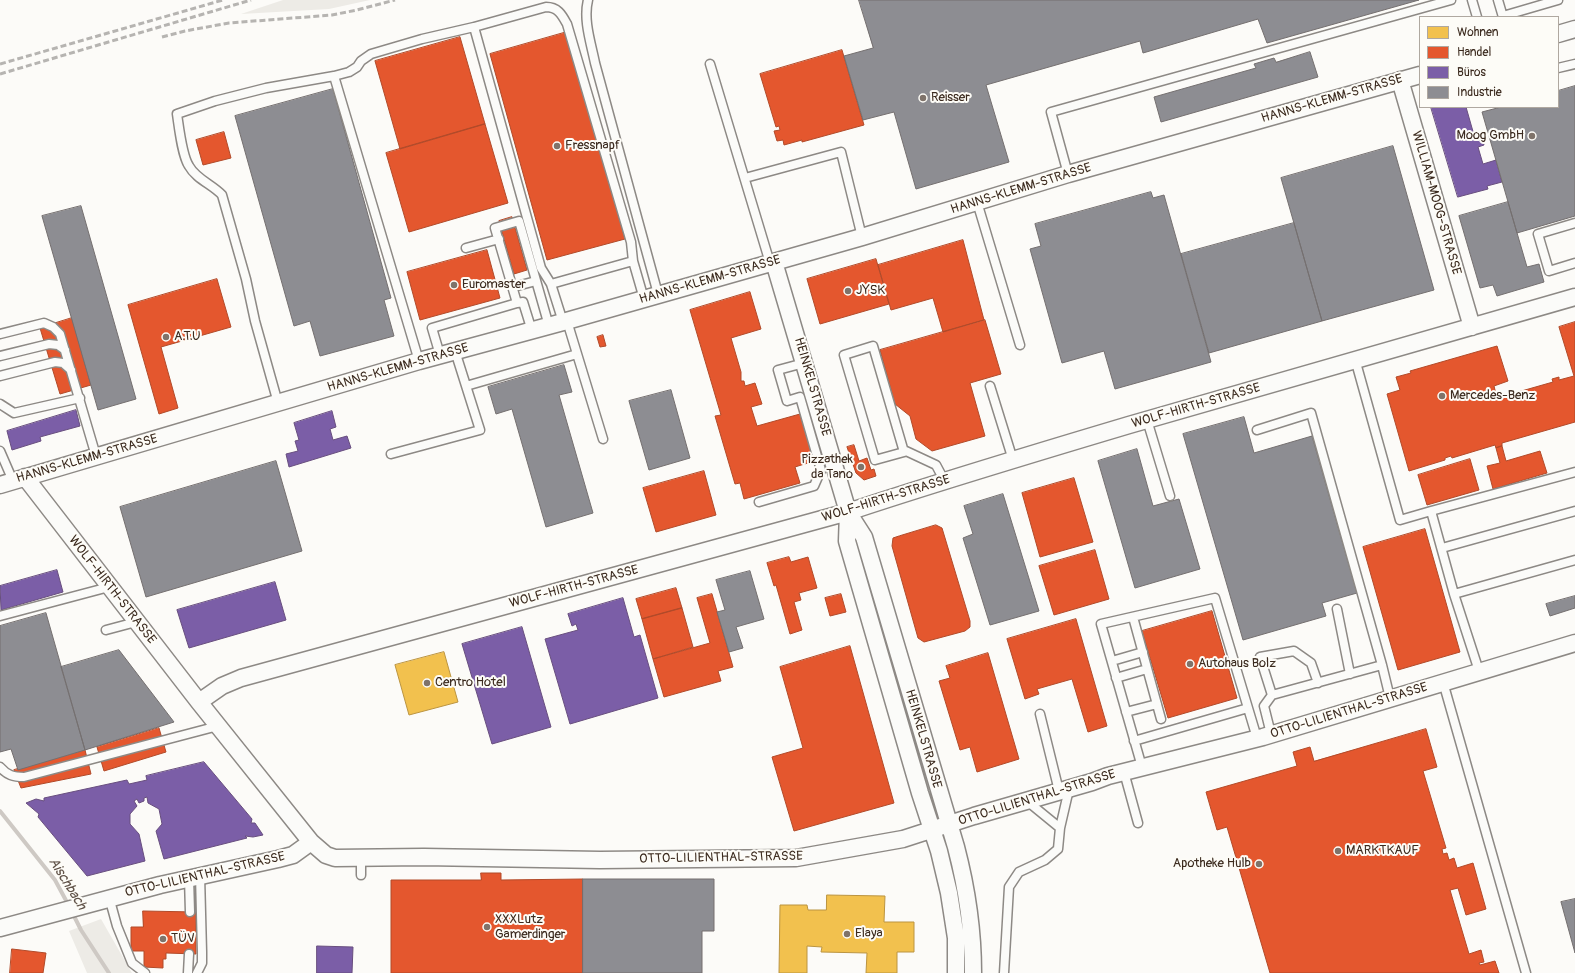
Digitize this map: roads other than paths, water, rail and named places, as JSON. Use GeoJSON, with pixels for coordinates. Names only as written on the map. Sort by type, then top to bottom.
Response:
{"type":"FeatureCollection","features":[{"type":"Feature","properties":{"kind":"street"},"geometry":{"type":"LineString","coordinates":[[1559,34],[1575,29]]}},
{"type":"Feature","properties":{"kind":"street","name":"HANNS-KLEMM-STRASSE"},"geometry":{"type":"LineString","coordinates":[[8,482],[419,361],[532,331],[651,296],[862,238],[1068,174],[1419,74]]}},
{"type":"Feature","properties":{"kind":"street","name":"WILLIAM-MOOG-STRASSE"},"geometry":{"type":"LineString","coordinates":[[1400,80],[1472,326]]}},
{"type":"Feature","properties":{"kind":"street","name":"HEINKELSTRASSE"},"geometry":{"type":"LineString","coordinates":[[772,262],[804,363],[848,512],[864,537],[949,824],[966,890],[972,936],[973,973]]}},
{"type":"Feature","properties":{"kind":"street","name":"WOLF-HIRTH-STRASSE"},"geometry":{"type":"LineString","coordinates":[[198,702],[222,686],[241,678],[848,512],[944,480],[1355,359],[1575,297]]}},
{"type":"Feature","properties":{"kind":"street","name":"WOLF-HIRTH-STRASSE"},"geometry":{"type":"LineString","coordinates":[[8,482],[109,587],[198,702],[311,842]]}},
{"type":"Feature","properties":{"kind":"street","name":"HEINKELSTRASSE"},"geometry":{"type":"LineString","coordinates":[[848,512],[847,540],[949,893],[956,938],[956,973]]}},
{"type":"Feature","properties":{"kind":"street","name":"OTTO-LILIENTHAL-STRASSE"},"geometry":{"type":"LineString","coordinates":[[0,928],[109,897],[195,876],[293,855],[311,842],[326,855],[336,858],[361,859],[424,857],[600,860],[781,859],[830,853],[903,839],[1124,772],[1264,736],[1575,642]]}},
{"type":"Feature","properties":{"kind":"lane"},"geometry":{"type":"LineString","coordinates":[[588,0],[588,28],[595,63],[651,296]]}},
{"type":"Feature","properties":{"kind":"lane"},"geometry":{"type":"LineString","coordinates":[[1068,174],[1051,112],[1450,0]]}},
{"type":"Feature","properties":{"kind":"lane"},"geometry":{"type":"LineString","coordinates":[[1472,0],[1477,16]]}},
{"type":"Feature","properties":{"kind":"lane"},"geometry":{"type":"LineString","coordinates":[[1498,0],[1503,16],[1558,0]]}},
{"type":"Feature","properties":{"kind":"lane"},"geometry":{"type":"LineString","coordinates":[[278,403],[255,321],[246,279],[222,195],[197,175],[189,166],[184,151],[177,114],[215,101],[266,88],[349,72],[371,54],[422,39],[474,27],[546,7],[557,10],[563,15],[567,24],[631,242],[633,261],[651,296]]}},
{"type":"Feature","properties":{"kind":"lane"},"geometry":{"type":"LineString","coordinates":[[474,27],[541,268],[551,284],[560,323]]}},
{"type":"Feature","properties":{"kind":"lane"},"geometry":{"type":"LineString","coordinates":[[710,64],[760,231],[772,262]]}},
{"type":"Feature","properties":{"kind":"lane"},"geometry":{"type":"LineString","coordinates":[[1559,68],[1575,64]]}},
{"type":"Feature","properties":{"kind":"lane"},"geometry":{"type":"LineString","coordinates":[[334,76],[419,361]]}},
{"type":"Feature","properties":{"kind":"lane"},"geometry":{"type":"LineString","coordinates":[[744,178],[841,152],[862,238]]}},
{"type":"Feature","properties":{"kind":"lane"},"geometry":{"type":"LineString","coordinates":[[977,202],[1020,345]]}},
{"type":"Feature","properties":{"kind":"lane"},"geometry":{"type":"LineString","coordinates":[[517,303],[495,228],[519,220],[536,281],[577,354],[603,439]]}},
{"type":"Feature","properties":{"kind":"lane"},"geometry":{"type":"LineString","coordinates":[[1575,223],[1538,234],[1549,271],[1575,263]]}},
{"type":"Feature","properties":{"kind":"lane"},"geometry":{"type":"LineString","coordinates":[[466,248],[498,239]]}},
{"type":"Feature","properties":{"kind":"lane"},"geometry":{"type":"LineString","coordinates":[[551,284],[633,261]]}},
{"type":"Feature","properties":{"kind":"lane"},"geometry":{"type":"LineString","coordinates":[[512,288],[536,281]]}},
{"type":"Feature","properties":{"kind":"lane"},"geometry":{"type":"LineString","coordinates":[[391,454],[480,430],[466,386],[432,328],[523,302],[532,331]]}},
{"type":"Feature","properties":{"kind":"lane"},"geometry":{"type":"LineString","coordinates":[[0,334],[44,323],[53,327],[60,334],[96,456]]}},
{"type":"Feature","properties":{"kind":"lane"},"geometry":{"type":"LineString","coordinates":[[0,356],[49,344],[58,346],[65,350]]}},
{"type":"Feature","properties":{"kind":"lane"},"geometry":{"type":"LineString","coordinates":[[904,452],[873,346],[844,355],[875,460],[904,452],[906,451],[936,465],[944,480]]}},
{"type":"Feature","properties":{"kind":"lane"},"geometry":{"type":"LineString","coordinates":[[466,386],[577,354]]}},
{"type":"Feature","properties":{"kind":"lane"},"geometry":{"type":"LineString","coordinates":[[1355,359],[1400,520],[1575,472]]}},
{"type":"Feature","properties":{"kind":"lane"},"geometry":{"type":"LineString","coordinates":[[0,376],[56,362],[63,364],[71,370]]}},
{"type":"Feature","properties":{"kind":"lane"},"geometry":{"type":"LineString","coordinates":[[759,502],[814,486],[821,470],[800,397],[787,401],[778,370],[804,363]]}},
{"type":"Feature","properties":{"kind":"lane"},"geometry":{"type":"LineString","coordinates":[[990,386],[1013,460]]}},
{"type":"Feature","properties":{"kind":"lane"},"geometry":{"type":"LineString","coordinates":[[0,404],[14,413],[80,398]]}},
{"type":"Feature","properties":{"kind":"lane"},"geometry":{"type":"LineString","coordinates":[[1257,430],[1311,413],[1390,698]]}},
{"type":"Feature","properties":{"kind":"lane"},"geometry":{"type":"LineString","coordinates":[[1147,420],[1170,496]]}},
{"type":"Feature","properties":{"kind":"lane"},"geometry":{"type":"LineString","coordinates":[[0,451],[8,482]]}},
{"type":"Feature","properties":{"kind":"lane"},"geometry":{"type":"LineString","coordinates":[[1431,511],[1454,594],[1479,671]]}},
{"type":"Feature","properties":{"kind":"lane"},"geometry":{"type":"LineString","coordinates":[[1442,548],[1575,511]]}},
{"type":"Feature","properties":{"kind":"lane"},"geometry":{"type":"LineString","coordinates":[[1454,594],[1575,560]]}},
{"type":"Feature","properties":{"kind":"lane"},"geometry":{"type":"LineString","coordinates":[[0,616],[109,587]]}},
{"type":"Feature","properties":{"kind":"lane"},"geometry":{"type":"LineString","coordinates":[[1142,767],[1101,624],[1215,598],[1248,708],[1264,736]]}},
{"type":"Feature","properties":{"kind":"lane"},"geometry":{"type":"LineString","coordinates":[[1337,609],[1350,674]]}},
{"type":"Feature","properties":{"kind":"lane"},"geometry":{"type":"LineString","coordinates":[[1133,617],[1162,719]]}},
{"type":"Feature","properties":{"kind":"lane"},"geometry":{"type":"LineString","coordinates":[[106,630],[136,622]]}},
{"type":"Feature","properties":{"kind":"lane"},"geometry":{"type":"LineString","coordinates":[[1272,695],[1260,657],[1294,651],[1311,663],[1318,683]]}},
{"type":"Feature","properties":{"kind":"lane"},"geometry":{"type":"LineString","coordinates":[[1112,661],[1143,652]]}},
{"type":"Feature","properties":{"kind":"lane"},"geometry":{"type":"LineString","coordinates":[[1264,736],[1264,706],[1272,695],[1382,665]]}},
{"type":"Feature","properties":{"kind":"lane"},"geometry":{"type":"LineString","coordinates":[[1116,678],[1148,669]]}},
{"type":"Feature","properties":{"kind":"lane"},"geometry":{"type":"LineString","coordinates":[[1443,682],[1526,973]]}},
{"type":"Feature","properties":{"kind":"lane"},"geometry":{"type":"LineString","coordinates":[[1126,712],[1157,704]]}},
{"type":"Feature","properties":{"kind":"lane"},"geometry":{"type":"LineString","coordinates":[[1134,741],[1248,708]]}},
{"type":"Feature","properties":{"kind":"lane"},"geometry":{"type":"LineString","coordinates":[[1004,973],[1008,887],[1019,872],[1045,860],[1058,849],[1064,790],[1040,714]]}},
{"type":"Feature","properties":{"kind":"lane"},"geometry":{"type":"LineString","coordinates":[[0,767],[5,773],[14,777],[24,777],[218,726]]}},
{"type":"Feature","properties":{"kind":"lane"},"geometry":{"type":"LineString","coordinates":[[1124,772],[1138,823]]}},
{"type":"Feature","properties":{"kind":"lane"},"geometry":{"type":"LineString","coordinates":[[1027,801],[1060,828]]}},
{"type":"Feature","properties":{"kind":"lane"},"geometry":{"type":"LineString","coordinates":[[361,859],[362,875]]}},
{"type":"Feature","properties":{"kind":"lane"},"geometry":{"type":"LineString","coordinates":[[190,912],[195,876]]}},
{"type":"Feature","properties":{"kind":"lane"},"geometry":{"type":"LineString","coordinates":[[195,876],[202,964],[197,973]]}},
{"type":"Feature","properties":{"kind":"lane"},"geometry":{"type":"LineString","coordinates":[[109,897],[117,926],[132,963],[145,973]]}},
{"type":"Feature","properties":{"kind":"lane"},"geometry":{"type":"LineString","coordinates":[[188,973],[189,954]]}},
{"type":"Feature","properties":{"kind":"waterway","name":"Aischbach"},"geometry":{"type":"LineString","coordinates":[[0,811],[55,880],[69,906]]}},
{"type":"Feature","properties":{"kind":"waterway","name":"Aischbach"},"geometry":{"type":"LineString","coordinates":[[72,912],[81,930],[109,973]]}},
{"type":"Feature","properties":{"kind":"railway"},"geometry":{"type":"LineString","coordinates":[[0,64],[223,0]]}},
{"type":"Feature","properties":{"kind":"railway"},"geometry":{"type":"LineString","coordinates":[[0,74],[251,0]]}},
{"type":"Feature","properties":{"kind":"railway"},"geometry":{"type":"LineString","coordinates":[[162,37],[229,23],[332,15],[395,0]]}},
{"type":"Feature","properties":{"kind":"place","name":"Reisser"},"geometry":{"type":"Point","coordinates":[923,98]}},
{"type":"Feature","properties":{"kind":"place","name":"Moog GmbH"},"geometry":{"type":"Point","coordinates":[1532,136]}},
{"type":"Feature","properties":{"kind":"place","name":"Fressnapf"},"geometry":{"type":"Point","coordinates":[557,146]}},
{"type":"Feature","properties":{"kind":"place","name":"Euromaster"},"geometry":{"type":"Point","coordinates":[454,285]}},
{"type":"Feature","properties":{"kind":"place","name":"JYSK"},"geometry":{"type":"Point","coordinates":[848,291]}},
{"type":"Feature","properties":{"kind":"place","name":"A.T.U"},"geometry":{"type":"Point","coordinates":[166,337]}},
{"type":"Feature","properties":{"kind":"place","name":"Mercedes-Benz"},"geometry":{"type":"Point","coordinates":[1442,396]}},
{"type":"Feature","properties":{"kind":"place","name":"Pizzathek da Tano"},"geometry":{"type":"Point","coordinates":[861,467]}},
{"type":"Feature","properties":{"kind":"place","name":"Autohaus Bolz"},"geometry":{"type":"Point","coordinates":[1190,664]}},
{"type":"Feature","properties":{"kind":"place","name":"Centro Hotel"},"geometry":{"type":"Point","coordinates":[427,683]}},
{"type":"Feature","properties":{"kind":"place","name":"MARKTKAUF"},"geometry":{"type":"Point","coordinates":[1338,851]}},
{"type":"Feature","properties":{"kind":"place","name":"Apotheke Hulb"},"geometry":{"type":"Point","coordinates":[1259,864]}},
{"type":"Feature","properties":{"kind":"place","name":"XXXLutz Gamerdinger"},"geometry":{"type":"Point","coordinates":[487,927]}},
{"type":"Feature","properties":{"kind":"place","name":"Elaya"},"geometry":{"type":"Point","coordinates":[847,934]}},
{"type":"Feature","properties":{"kind":"place","name":"TÜV"},"geometry":{"type":"Point","coordinates":[163,939]}}]}
